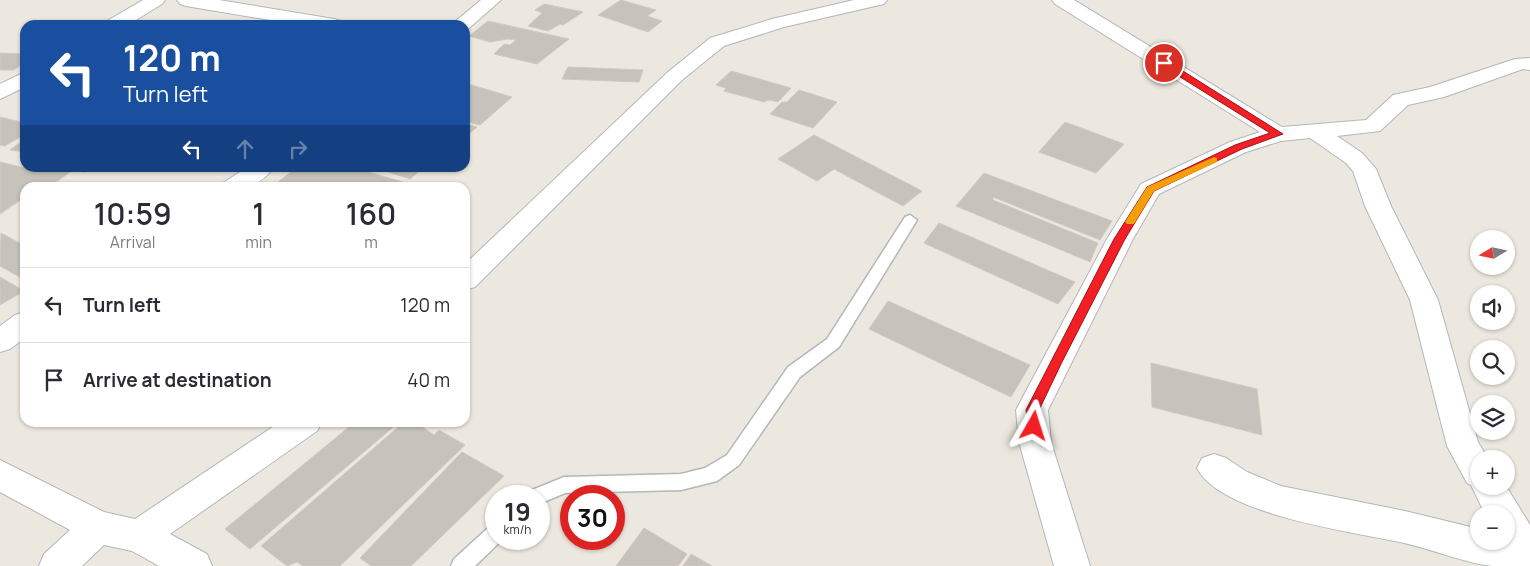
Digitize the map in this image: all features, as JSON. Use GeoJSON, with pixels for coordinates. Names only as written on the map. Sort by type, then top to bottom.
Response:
{"type":"FeatureCollection","features":[{"type":"Feature","properties":{"kind":"street"},"geometry":{"type":"LineString","coordinates":[[122,20],[156,0]]}},
{"type":"Feature","properties":{"kind":"street"},"geometry":{"type":"LineString","coordinates":[[186,0],[304,20]]}},
{"type":"Feature","properties":{"kind":"street"},"geometry":{"type":"LineString","coordinates":[[467,20],[492,0]]}},
{"type":"Feature","properties":{"kind":"street"},"geometry":{"type":"LineString","coordinates":[[470,275],[675,76],[717,42],[779,23],[878,0]]}},
{"type":"Feature","properties":{"kind":"street"},"geometry":{"type":"LineString","coordinates":[[1061,0],[1278,134]]}},
{"type":"Feature","properties":{"kind":"street"},"geometry":{"type":"LineString","coordinates":[[1072,566],[1035,442],[1032,410],[1120,239],[1150,189],[1238,147],[1278,134],[1372,126],[1400,100],[1436,92],[1522,63],[1530,64]]}},
{"type":"Feature","properties":{"kind":"street"},"geometry":{"type":"LineString","coordinates":[[0,93],[20,81]]}},
{"type":"Feature","properties":{"kind":"street"},"geometry":{"type":"LineString","coordinates":[[1314,132],[1354,158],[1364,169],[1378,206],[1424,300],[1463,446],[1470,458]]}},
{"type":"Feature","properties":{"kind":"street"},"geometry":{"type":"LineString","coordinates":[[241,182],[255,172]]}},
{"type":"Feature","properties":{"kind":"street"},"geometry":{"type":"LineString","coordinates":[[0,341],[20,327]]}},
{"type":"Feature","properties":{"kind":"street"},"geometry":{"type":"LineString","coordinates":[[139,536],[299,427]]}},
{"type":"Feature","properties":{"kind":"street"},"geometry":{"type":"LineString","coordinates":[[1214,468],[1232,482],[1274,501],[1405,527],[1530,558]]}},
{"type":"Feature","properties":{"kind":"street"},"geometry":{"type":"LineString","coordinates":[[0,475],[98,527],[139,536],[194,566]]}},
{"type":"Feature","properties":{"kind":"street"},"geometry":{"type":"LineString","coordinates":[[57,566],[98,527]]}},
{"type":"Feature","properties":{"kind":"street"},"geometry":{"type":"LineString","coordinates":[[1515,533],[1530,558]]}},
{"type":"Feature","properties":{"kind":"lane"},"geometry":{"type":"LineString","coordinates":[[550,491],[564,485],[681,482],[710,475],[733,460],[794,372],[833,343],[910,220]]}},
{"type":"Feature","properties":{"kind":"lane"},"geometry":{"type":"LineString","coordinates":[[461,566],[485,543]]}},
{"type":"Feature","properties":{"kind":"building"},"geometry":{"type":"Polygon","coordinates":[[[621,0],[656,10],[647,16],[662,21],[648,32],[598,15],[621,0]]]}},
{"type":"Feature","properties":{"kind":"building"},"geometry":{"type":"Polygon","coordinates":[[[544,4],[583,12],[563,25],[560,24],[548,31],[528,26],[542,13],[535,10],[544,4]]]}},
{"type":"Feature","properties":{"kind":"building"},"geometry":{"type":"Polygon","coordinates":[[[488,21],[569,39],[537,64],[494,54],[504,44],[510,45],[516,40],[508,39],[490,42],[470,35],[488,21]]]}},
{"type":"Feature","properties":{"kind":"building"},"geometry":{"type":"Polygon","coordinates":[[[0,53],[20,54],[20,66],[14,70],[0,70],[0,53]]]}},
{"type":"Feature","properties":{"kind":"building"},"geometry":{"type":"Polygon","coordinates":[[[568,67],[643,70],[639,82],[562,79],[568,67]]]}},
{"type":"Feature","properties":{"kind":"building"},"geometry":{"type":"Polygon","coordinates":[[[731,71],[791,88],[778,102],[769,100],[764,102],[724,91],[726,88],[716,85],[731,71]]]}},
{"type":"Feature","properties":{"kind":"building"},"geometry":{"type":"Polygon","coordinates":[[[470,84],[512,97],[480,125],[470,122],[470,84]]]}},
{"type":"Feature","properties":{"kind":"building"},"geometry":{"type":"Polygon","coordinates":[[[799,90],[837,102],[813,128],[770,114],[782,102],[787,102],[799,90]]]}},
{"type":"Feature","properties":{"kind":"building"},"geometry":{"type":"Polygon","coordinates":[[[0,117],[20,122],[20,137],[5,146],[0,145],[0,117]]]}},
{"type":"Feature","properties":{"kind":"building"},"geometry":{"type":"Polygon","coordinates":[[[1065,122],[1124,144],[1096,173],[1039,152],[1065,122]]]}},
{"type":"Feature","properties":{"kind":"building"},"geometry":{"type":"Polygon","coordinates":[[[470,125],[477,127],[470,133],[470,125]]]}},
{"type":"Feature","properties":{"kind":"building"},"geometry":{"type":"Polygon","coordinates":[[[814,135],[922,191],[903,206],[834,169],[817,181],[778,159],[814,135]]]}},
{"type":"Feature","properties":{"kind":"building"},"geometry":{"type":"Polygon","coordinates":[[[20,143],[20,151],[10,150],[20,143]]]}},
{"type":"Feature","properties":{"kind":"building"},"geometry":{"type":"Polygon","coordinates":[[[0,162],[20,167],[20,172],[70,172],[56,182],[20,182],[20,200],[0,214],[0,162]]]}},
{"type":"Feature","properties":{"kind":"building"},"geometry":{"type":"Polygon","coordinates":[[[291,172],[368,172],[403,182],[278,182],[291,172]]]}},
{"type":"Feature","properties":{"kind":"building"},"geometry":{"type":"Polygon","coordinates":[[[388,172],[418,172],[410,179],[388,172]]]}},
{"type":"Feature","properties":{"kind":"building"},"geometry":{"type":"Polygon","coordinates":[[[984,173],[1112,221],[1100,240],[993,197],[993,200],[1098,243],[1090,262],[956,206],[984,173]]]}},
{"type":"Feature","properties":{"kind":"building"},"geometry":{"type":"Polygon","coordinates":[[[939,223],[1075,282],[1058,304],[924,243],[939,223]]]}},
{"type":"Feature","properties":{"kind":"building"},"geometry":{"type":"Polygon","coordinates":[[[1,233],[20,243],[20,277],[0,266],[1,233]]]}},
{"type":"Feature","properties":{"kind":"building"},"geometry":{"type":"Polygon","coordinates":[[[0,277],[20,289],[20,293],[0,305],[0,277]]]}},
{"type":"Feature","properties":{"kind":"building"},"geometry":{"type":"Polygon","coordinates":[[[888,301],[1030,365],[1011,397],[869,329],[888,301]]]}},
{"type":"Feature","properties":{"kind":"building"},"geometry":{"type":"Polygon","coordinates":[[[1151,363],[1257,389],[1262,435],[1152,407],[1151,363]]]}},
{"type":"Feature","properties":{"kind":"building"},"geometry":{"type":"Polygon","coordinates":[[[349,427],[393,427],[250,549],[225,529],[349,427]]]}},
{"type":"Feature","properties":{"kind":"building"},"geometry":{"type":"Polygon","coordinates":[[[398,427],[422,427],[434,435],[439,430],[465,445],[340,566],[303,566],[297,562],[287,566],[261,546],[398,427]]]}},
{"type":"Feature","properties":{"kind":"building"},"geometry":{"type":"Polygon","coordinates":[[[462,452],[504,476],[495,485],[485,485],[485,494],[411,566],[371,566],[360,558],[462,452]]]}},
{"type":"Feature","properties":{"kind":"building"},"geometry":{"type":"Polygon","coordinates":[[[644,528],[687,554],[678,566],[616,566],[644,528]]]}},
{"type":"Feature","properties":{"kind":"building"},"geometry":{"type":"Polygon","coordinates":[[[691,554],[712,566],[683,566],[691,554]]]}},
{"type":"Feature","properties":{"kind":"slow traffic"},"geometry":{"type":"LineString","coordinates":[[1130,222],[1150,189],[1214,160]]}},
{"type":"Feature","properties":{"kind":"route"},"geometry":{"type":"LineString","coordinates":[[1034,426],[1032,410],[1120,239],[1150,189],[1197,169],[1238,147],[1278,134],[1164,63]]}}]}
